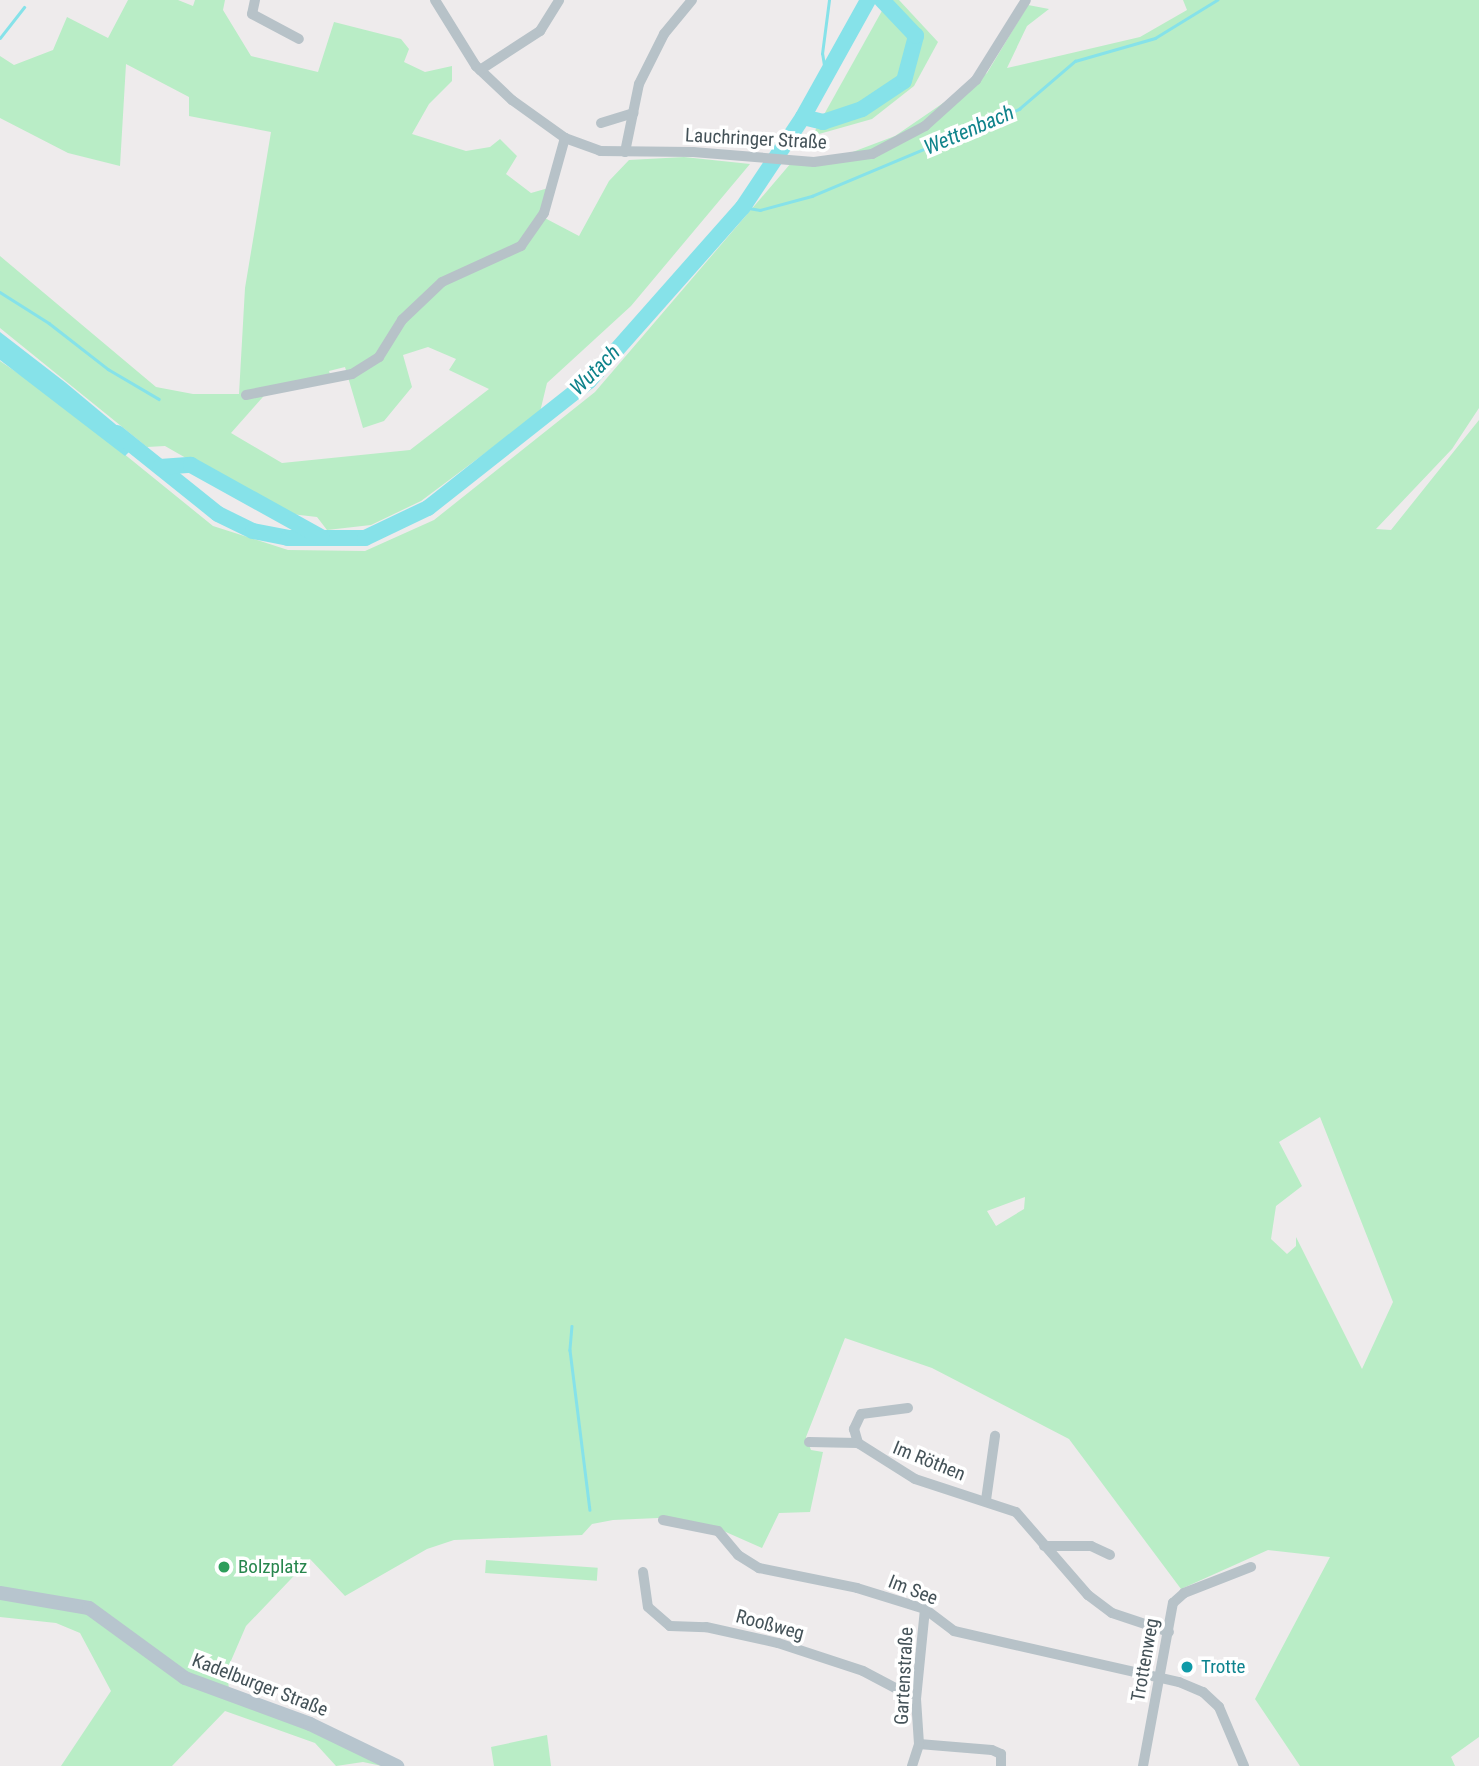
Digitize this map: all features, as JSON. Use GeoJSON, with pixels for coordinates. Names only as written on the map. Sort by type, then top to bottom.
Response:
{"type":"FeatureCollection","features":[{"type":"Feature","properties":{"kind":"main road","name":"Kadelburger Straße"},"geometry":{"type":"LineString","coordinates":[[0,1593],[89,1608],[177,1674],[222,1695],[310,1724],[397,1766]]}},
{"type":"Feature","properties":{"kind":"street"},"geometry":{"type":"LineString","coordinates":[[256,0],[252,14],[299,39]]}},
{"type":"Feature","properties":{"kind":"street","name":"Lauchringer Straße"},"geometry":{"type":"LineString","coordinates":[[435,0],[480,70],[565,138],[600,151],[719,153],[832,162],[872,153],[925,126],[976,80],[1026,0]]}},
{"type":"Feature","properties":{"kind":"street"},"geometry":{"type":"LineString","coordinates":[[480,70],[540,31],[559,0]]}},
{"type":"Feature","properties":{"kind":"street"},"geometry":{"type":"LineString","coordinates":[[625,152],[639,84],[664,34],[692,0]]}},
{"type":"Feature","properties":{"kind":"street"},"geometry":{"type":"LineString","coordinates":[[601,123],[633,113]]}},
{"type":"Feature","properties":{"kind":"street"},"geometry":{"type":"LineString","coordinates":[[246,395],[352,374],[379,357],[397,328],[442,282],[513,253],[530,236],[555,185],[565,138]]}},
{"type":"Feature","properties":{"kind":"street","name":"Im Röthen"},"geometry":{"type":"LineString","coordinates":[[908,1408],[861,1415],[854,1429],[858,1443],[915,1479],[986,1500],[1016,1513],[1076,1584],[1112,1613],[1168,1632]]}},
{"type":"Feature","properties":{"kind":"street","name":"Im Röthen"},"geometry":{"type":"LineString","coordinates":[[986,1500],[995,1436]]}},
{"type":"Feature","properties":{"kind":"street"},"geometry":{"type":"LineString","coordinates":[[809,1442],[858,1443]]}},
{"type":"Feature","properties":{"kind":"street","name":"Im See"},"geometry":{"type":"LineString","coordinates":[[663,1520],[718,1531],[738,1555],[759,1569],[857,1588],[925,1609],[954,1631],[986,1641],[1203,1692],[1219,1707],[1244,1766]]}},
{"type":"Feature","properties":{"kind":"street"},"geometry":{"type":"LineString","coordinates":[[1044,1546],[1091,1546],[1110,1555]]}},
{"type":"Feature","properties":{"kind":"street","name":"Trottenweg"},"geometry":{"type":"LineString","coordinates":[[1143,1766],[1173,1603],[1184,1593],[1251,1567]]}},
{"type":"Feature","properties":{"kind":"street","name":"Rooßweg"},"geometry":{"type":"LineString","coordinates":[[643,1572],[648,1608],[670,1626],[706,1627],[778,1643],[863,1671],[916,1699]]}},
{"type":"Feature","properties":{"kind":"street","name":"Gartenstraße"},"geometry":{"type":"LineString","coordinates":[[912,1766],[919,1744],[916,1699],[925,1609]]}},
{"type":"Feature","properties":{"kind":"street","name":"Gartenstraße"},"geometry":{"type":"LineString","coordinates":[[919,1744],[992,1749],[1001,1754],[1001,1766]]}},
{"type":"Feature","properties":{"kind":"green space"},"geometry":{"type":"Polygon","coordinates":[[[128,0],[178,0],[193,6],[195,0],[225,0],[223,10],[251,56],[318,72],[334,22],[401,39],[409,49],[404,62],[425,72],[452,66],[452,81],[429,104],[412,134],[466,151],[490,147],[500,139],[517,156],[506,174],[531,193],[552,187],[539,215],[579,236],[609,181],[629,160],[684,157],[750,164],[631,306],[547,383],[540,412],[421,501],[371,525],[327,530],[317,517],[291,514],[254,497],[165,446],[147,447],[0,328],[0,256],[156,387],[193,394],[239,394],[245,288],[271,132],[189,116],[189,97],[126,64],[120,166],[68,153],[0,118],[0,56],[14,65],[53,50],[67,17],[108,38],[128,0]],[[428,347],[403,355],[412,387],[384,421],[363,428],[345,367],[329,371],[331,378],[270,389],[231,433],[282,463],[410,450],[489,389],[449,370],[456,359],[428,347]]]}},
{"type":"Feature","properties":{"kind":"green space"},"geometry":{"type":"Polygon","coordinates":[[[888,0],[899,0],[938,42],[914,86],[872,119],[812,136],[888,0]]]}},
{"type":"Feature","properties":{"kind":"green space"},"geometry":{"type":"Polygon","coordinates":[[[1183,0],[1479,0],[1479,408],[1452,449],[1376,529],[1391,530],[1479,420],[1479,1737],[1451,1757],[1455,1766],[1300,1766],[1255,1699],[1330,1557],[1268,1550],[1181,1589],[1069,1439],[932,1368],[845,1338],[806,1437],[811,1450],[823,1452],[810,1512],[779,1513],[762,1548],[719,1529],[658,1518],[613,1520],[592,1524],[582,1535],[454,1540],[427,1549],[345,1596],[310,1559],[246,1626],[227,1670],[229,1690],[382,1766],[363,1762],[336,1766],[315,1743],[225,1711],[172,1766],[61,1766],[111,1691],[80,1633],[56,1623],[0,1617],[0,361],[60,402],[213,526],[288,550],[365,551],[434,520],[595,392],[791,163],[842,156],[895,136],[987,73],[1028,5],[1049,9],[1027,26],[1007,68],[1140,37],[1187,10],[1183,0]],[[1320,1117],[1279,1142],[1302,1186],[1276,1206],[1271,1239],[1287,1254],[1296,1246],[1296,1237],[1362,1369],[1393,1302],[1320,1117]],[[1025,1197],[987,1211],[996,1226],[1024,1209],[1025,1197]]]}},
{"type":"Feature","properties":{"kind":"green space"},"geometry":{"type":"Polygon","coordinates":[[[486,1560],[598,1568],[597,1581],[485,1573],[486,1560]]]}},
{"type":"Feature","properties":{"kind":"green space"},"geometry":{"type":"Polygon","coordinates":[[[547,1735],[551,1766],[494,1766],[491,1747],[547,1735]]]}},
{"type":"Feature","properties":{"kind":"water"},"geometry":{"type":"Polygon","coordinates":[[[0,332],[138,443],[125,456],[0,360],[0,332]]]}},
{"type":"Feature","properties":{"kind":"waterway"},"geometry":{"type":"LineString","coordinates":[[826,78],[822,54],[829,0]]}},
{"type":"Feature","properties":{"kind":"waterway","name":"Wutach"},"geometry":{"type":"LineString","coordinates":[[117,433],[218,514],[253,531],[288,538],[365,538],[428,508],[589,381],[743,207],[803,117],[868,0]]}},
{"type":"Feature","properties":{"kind":"waterway","name":"Wutach"},"geometry":{"type":"LineString","coordinates":[[803,117],[823,122],[862,109],[904,81],[916,36],[882,0]]}},
{"type":"Feature","properties":{"kind":"waterway","name":"Wettenbach"},"geometry":{"type":"LineString","coordinates":[[743,207],[760,210],[812,196],[1019,109],[1075,61],[1155,38],[1217,0]]}},
{"type":"Feature","properties":{"kind":"waterway"},"geometry":{"type":"LineString","coordinates":[[0,38],[24,7]]}},
{"type":"Feature","properties":{"kind":"waterway"},"geometry":{"type":"LineString","coordinates":[[0,292],[49,323],[108,369],[159,399]]}},
{"type":"Feature","properties":{"kind":"waterway","name":"Wutach"},"geometry":{"type":"LineString","coordinates":[[160,467],[191,465],[321,537]]}},
{"type":"Feature","properties":{"kind":"waterway"},"geometry":{"type":"LineString","coordinates":[[572,1326],[570,1350],[590,1510]]}},
{"type":"Feature","properties":{"kind":"place","name":"Bolzplatz"},"geometry":{"type":"Point","coordinates":[224,1567]}},
{"type":"Feature","properties":{"kind":"place","name":"Trotte"},"geometry":{"type":"Point","coordinates":[1187,1667]}}]}
